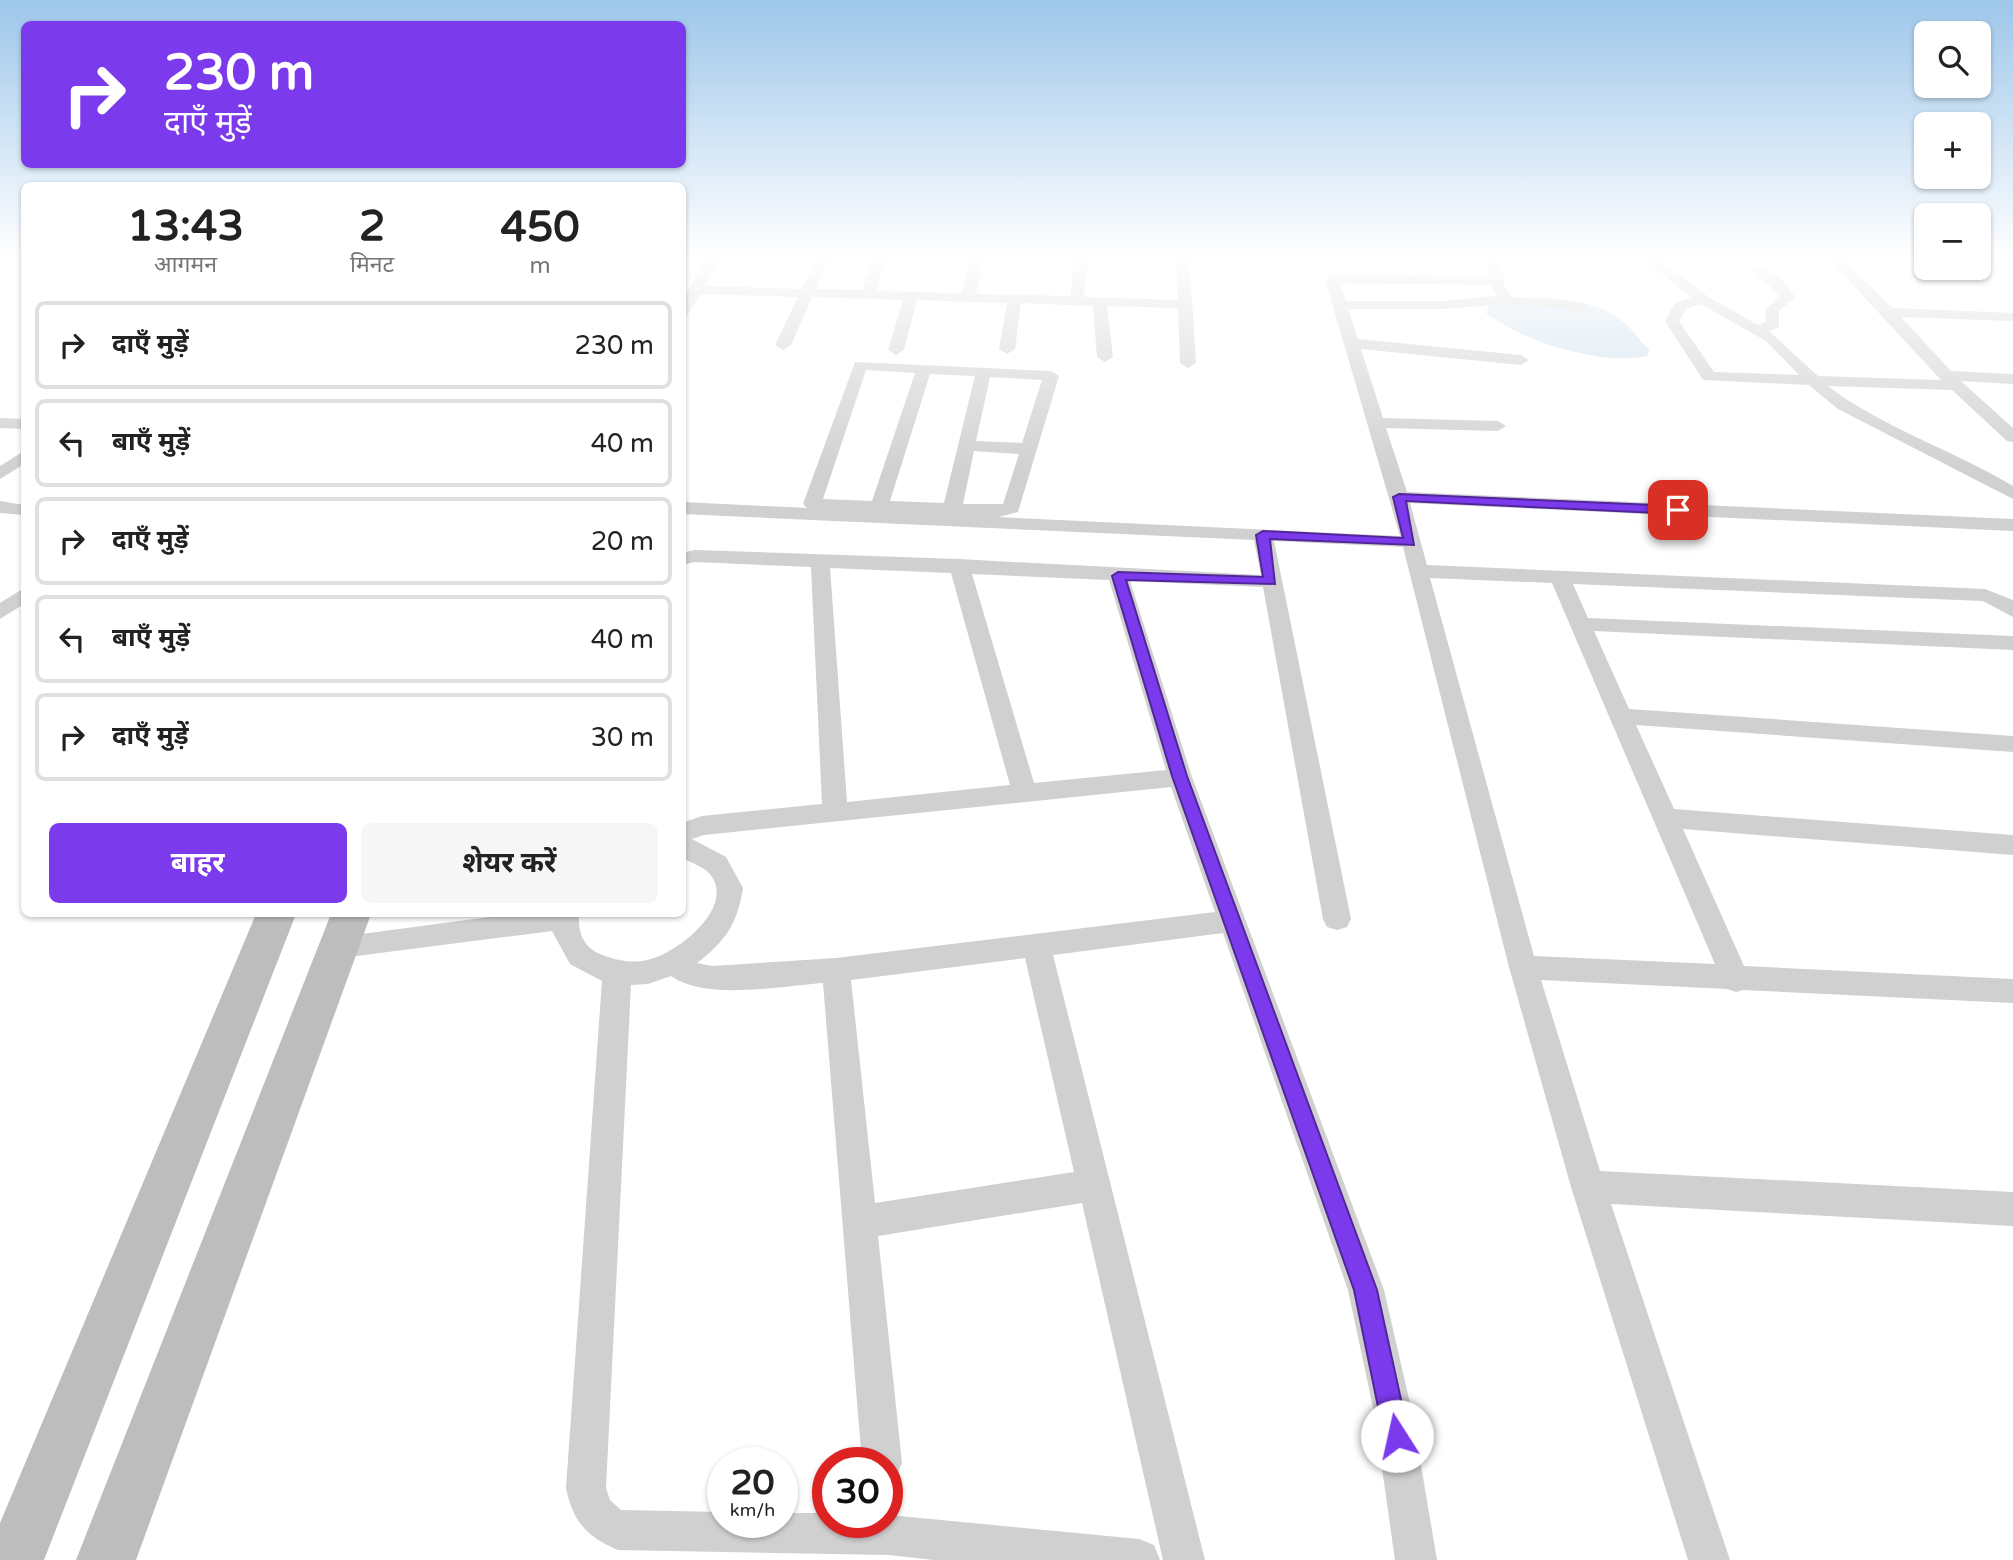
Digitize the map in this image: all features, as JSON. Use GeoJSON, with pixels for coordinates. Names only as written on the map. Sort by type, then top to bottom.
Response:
{"type":"FeatureCollection","features":[{"type":"Feature","properties":{"kind":"main road"},"geometry":{"type":"LineString","coordinates":[[15,1560],[275,917]]}},
{"type":"Feature","properties":{"kind":"main road"},"geometry":{"type":"LineString","coordinates":[[106,1560],[346,930]]}},
{"type":"Feature","properties":{"kind":"street"},"geometry":{"type":"LineString","coordinates":[[783,345],[790,329]]}},
{"type":"Feature","properties":{"kind":"street"},"geometry":{"type":"LineString","coordinates":[[896,350],[902,329]]}},
{"type":"Feature","properties":{"kind":"street"},"geometry":{"type":"LineString","coordinates":[[1007,349],[1010,329]]}},
{"type":"Feature","properties":{"kind":"street"},"geometry":{"type":"LineString","coordinates":[[1102,329],[1105,357]]}},
{"type":"Feature","properties":{"kind":"street"},"geometry":{"type":"LineString","coordinates":[[1185,329],[1188,363]]}},
{"type":"Feature","properties":{"kind":"street"},"geometry":{"type":"LineString","coordinates":[[1348,329],[1399,497],[1416,571],[1523,967],[1588,1187],[1709,1560]]}},
{"type":"Feature","properties":{"kind":"street"},"geometry":{"type":"LineString","coordinates":[[1677,329],[1707,376],[2013,379]]}},
{"type":"Feature","properties":{"kind":"street"},"geometry":{"type":"LineString","coordinates":[[1760,329],[1757,330],[1793,358],[1812,379],[1844,405],[1970,468],[2013,494]]}},
{"type":"Feature","properties":{"kind":"street"},"geometry":{"type":"LineString","coordinates":[[1904,329],[1950,380],[2013,437]]}},
{"type":"Feature","properties":{"kind":"street"},"geometry":{"type":"LineString","coordinates":[[1351,343],[1521,360]]}},
{"type":"Feature","properties":{"kind":"street"},"geometry":{"type":"LineString","coordinates":[[860,365],[984,371],[1051,376],[1030,449],[1008,510],[879,508],[845,511],[812,502],[860,365]]}},
{"type":"Feature","properties":{"kind":"street"},"geometry":{"type":"LineString","coordinates":[[879,508],[924,368]]}},
{"type":"Feature","properties":{"kind":"street"},"geometry":{"type":"LineString","coordinates":[[952,510],[984,371]]}},
{"type":"Feature","properties":{"kind":"street"},"geometry":{"type":"LineString","coordinates":[[1376,422],[1499,425]]}},
{"type":"Feature","properties":{"kind":"street"},"geometry":{"type":"LineString","coordinates":[[0,423],[21,424]]}},
{"type":"Feature","properties":{"kind":"street"},"geometry":{"type":"LineString","coordinates":[[968,446],[1030,449]]}},
{"type":"Feature","properties":{"kind":"street"},"geometry":{"type":"LineString","coordinates":[[0,474],[21,458]]}},
{"type":"Feature","properties":{"kind":"street"},"geometry":{"type":"LineString","coordinates":[[1399,497],[2013,525]]}},
{"type":"Feature","properties":{"kind":"street"},"geometry":{"type":"LineString","coordinates":[[0,507],[21,510]]}},
{"type":"Feature","properties":{"kind":"street"},"geometry":{"type":"LineString","coordinates":[[686,508],[845,511],[1410,542]]}},
{"type":"Feature","properties":{"kind":"street"},"geometry":{"type":"LineString","coordinates":[[1263,535],[1337,919]]}},
{"type":"Feature","properties":{"kind":"street"},"geometry":{"type":"LineString","coordinates":[[686,558],[695,556],[820,559],[1118,576],[1270,581]]}},
{"type":"Feature","properties":{"kind":"street"},"geometry":{"type":"LineString","coordinates":[[820,559],[835,811]]}},
{"type":"Feature","properties":{"kind":"street"},"geometry":{"type":"LineString","coordinates":[[959,565],[1024,792]]}},
{"type":"Feature","properties":{"kind":"street"},"geometry":{"type":"LineString","coordinates":[[1416,571],[1985,595],[1997,597],[2013,611]]}},
{"type":"Feature","properties":{"kind":"street"},"geometry":{"type":"LineString","coordinates":[[1118,576],[1180,776],[1366,1290],[1393,1412],[1416,1560]]}},
{"type":"Feature","properties":{"kind":"street"},"geometry":{"type":"LineString","coordinates":[[1560,578],[1736,980]]}},
{"type":"Feature","properties":{"kind":"street"},"geometry":{"type":"LineString","coordinates":[[1581,624],[2013,643]]}},
{"type":"Feature","properties":{"kind":"street"},"geometry":{"type":"LineString","coordinates":[[1619,716],[2013,744]]}},
{"type":"Feature","properties":{"kind":"street"},"geometry":{"type":"LineString","coordinates":[[686,832],[702,826],[835,811],[1180,776]]}},
{"type":"Feature","properties":{"kind":"street"},"geometry":{"type":"LineString","coordinates":[[1664,818],[2013,845]]}},
{"type":"Feature","properties":{"kind":"street"},"geometry":{"type":"LineString","coordinates":[[565,917],[565,932],[574,951],[592,965],[617,973],[646,972],[675,963],[701,948],[720,928],[730,905],[730,884],[720,865],[703,852],[686,846]]}},
{"type":"Feature","properties":{"kind":"street"},"geometry":{"type":"LineString","coordinates":[[346,930],[549,917]]}},
{"type":"Feature","properties":{"kind":"street"},"geometry":{"type":"LineString","coordinates":[[675,963],[689,973],[712,978],[836,970],[1232,921]]}},
{"type":"Feature","properties":{"kind":"street"},"geometry":{"type":"LineString","coordinates":[[1037,947],[1184,1560]]}},
{"type":"Feature","properties":{"kind":"street"},"geometry":{"type":"LineString","coordinates":[[1523,967],[1736,980],[2013,991]]}},
{"type":"Feature","properties":{"kind":"street"},"geometry":{"type":"LineString","coordinates":[[836,970],[880,1447]]}},
{"type":"Feature","properties":{"kind":"street"},"geometry":{"type":"LineString","coordinates":[[617,973],[586,1488],[590,1509],[601,1523],[618,1530],[812,1527]]}},
{"type":"Feature","properties":{"kind":"street"},"geometry":{"type":"LineString","coordinates":[[859,1222],[1094,1185]]}},
{"type":"Feature","properties":{"kind":"street"},"geometry":{"type":"LineString","coordinates":[[1588,1187],[2013,1209]]}},
{"type":"Feature","properties":{"kind":"street"},"geometry":{"type":"LineString","coordinates":[[903,1528],[1139,1560]]}},
{"type":"Feature","properties":{"kind":"water"},"geometry":{"type":"Polygon","coordinates":[[[1512,329],[1630,329],[1649,349],[1648,356],[1608,358],[1564,349],[1512,329]]]}},
{"type":"Feature","properties":{"kind":"route"},"geometry":{"type":"LineString","coordinates":[[1397,1436],[1366,1290],[1180,776],[1118,576],[1270,581],[1263,535],[1410,542],[1399,497],[1678,510]]}}]}
